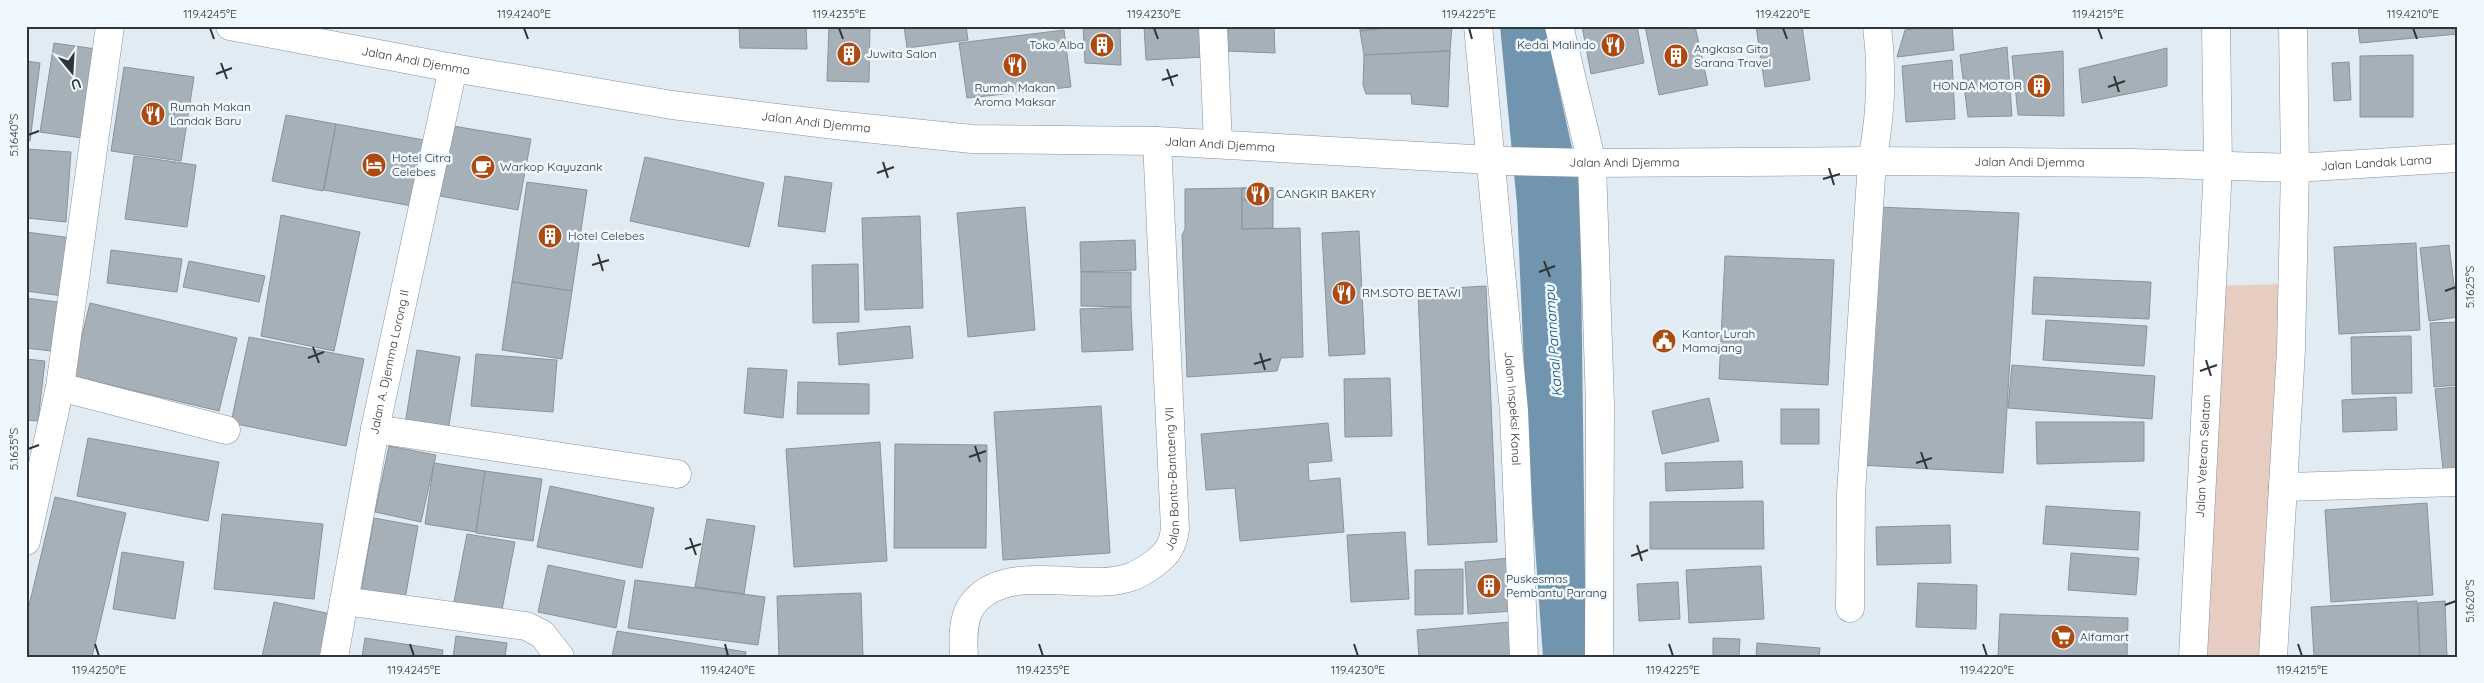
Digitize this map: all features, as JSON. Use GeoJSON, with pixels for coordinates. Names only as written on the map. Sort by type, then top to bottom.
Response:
{"type":"FeatureCollection","features":[{"type":"Feature","properties":{"kind":"street"},"geometry":{"type":"LineString","coordinates":[[26,541],[60,387],[110,26]]}},
{"type":"Feature","properties":{"kind":"street","name":"Jalan Andi Djemma"},"geometry":{"type":"LineString","coordinates":[[230,26],[453,68],[672,105],[835,125],[972,139],[1157,141],[1500,161],[1584,163],[1872,161],[2218,166]]}},
{"type":"Feature","properties":{"kind":"street"},"geometry":{"type":"LineString","coordinates":[[1213,26],[1218,144]]}},
{"type":"Feature","properties":{"kind":"street","name":"Jalan Inspeksi Kanal"},"geometry":{"type":"LineString","coordinates":[[1478,26],[1500,161],[1514,412],[1524,657]]}},
{"type":"Feature","properties":{"kind":"street"},"geometry":{"type":"LineString","coordinates":[[1558,26],[1584,163],[1600,405],[1599,657]]}},
{"type":"Feature","properties":{"kind":"street"},"geometry":{"type":"LineString","coordinates":[[1850,608],[1851,494],[1872,161],[1881,106],[1882,66],[1877,26]]}},
{"type":"Feature","properties":{"kind":"street","name":"Jalan Veteran Selatan"},"geometry":{"type":"LineString","coordinates":[[2193,657],[2218,166],[2216,26]]}},
{"type":"Feature","properties":{"kind":"street"},"geometry":{"type":"LineString","coordinates":[[2273,657],[2292,350],[2295,168],[2293,26]]}},
{"type":"Feature","properties":{"kind":"street","name":"Jalan A. Djemma Lorong II"},"geometry":{"type":"LineString","coordinates":[[334,657],[375,429],[453,68]]}},
{"type":"Feature","properties":{"kind":"street","name":"Jalan Banta-Bantaeng VII"},"geometry":{"type":"LineString","coordinates":[[964,657],[963,632],[968,615],[971,606],[984,594],[1003,585],[1032,579],[1086,582],[1128,578],[1146,570],[1164,556],[1173,544],[1175,529],[1157,141]]}},
{"type":"Feature","properties":{"kind":"street","name":"Jalan Landak Lama"},"geometry":{"type":"LineString","coordinates":[[2295,168],[2458,158]]}},
{"type":"Feature","properties":{"kind":"street"},"geometry":{"type":"LineString","coordinates":[[2218,166],[2295,168]]}},
{"type":"Feature","properties":{"kind":"street"},"geometry":{"type":"LineString","coordinates":[[60,387],[226,430]]}},
{"type":"Feature","properties":{"kind":"street"},"geometry":{"type":"LineString","coordinates":[[375,429],[677,474]]}},
{"type":"Feature","properties":{"kind":"street"},"geometry":{"type":"LineString","coordinates":[[2283,487],[2458,482]]}},
{"type":"Feature","properties":{"kind":"street"},"geometry":{"type":"LineString","coordinates":[[344,601],[526,626],[542,634],[560,657]]}},
{"type":"Feature","properties":{"kind":"shaded area"},"geometry":{"type":"Polygon","coordinates":[[[2293,284],[2273,657],[2193,657],[2212,286],[2293,284]]]}},
{"type":"Feature","properties":{"kind":"water","name":"Kanal Pannampu"},"geometry":{"type":"Polygon","coordinates":[[[1500,26],[1545,26],[1580,184],[1586,657],[1543,657],[1527,433],[1517,205],[1500,26]]]}},
{"type":"Feature","properties":{"kind":"building"},"geometry":{"type":"Polygon","coordinates":[[[739,26],[806,26],[807,49],[740,48],[739,26]]]}},
{"type":"Feature","properties":{"kind":"building","name":"Juwita Salon"},"geometry":{"type":"Polygon","coordinates":[[[829,26],[870,26],[869,82],[827,81],[829,26]]]}},
{"type":"Feature","properties":{"kind":"building"},"geometry":{"type":"Polygon","coordinates":[[[904,26],[966,26],[968,40],[907,48],[904,26]]]}},
{"type":"Feature","properties":{"kind":"building","name":"Toko Alba"},"geometry":{"type":"Polygon","coordinates":[[[1083,26],[1120,26],[1121,65],[1085,63],[1083,26]]]}},
{"type":"Feature","properties":{"kind":"building"},"geometry":{"type":"Polygon","coordinates":[[[1144,26],[1204,26],[1206,57],[1146,60],[1144,26]]]}},
{"type":"Feature","properties":{"kind":"building"},"geometry":{"type":"Polygon","coordinates":[[[1228,26],[1274,26],[1275,53],[1227,51],[1228,26]]]}},
{"type":"Feature","properties":{"kind":"building"},"geometry":{"type":"Polygon","coordinates":[[[1360,26],[1404,26],[1360,31],[1360,26]]]}},
{"type":"Feature","properties":{"kind":"building"},"geometry":{"type":"Polygon","coordinates":[[[1404,26],[1452,26],[1450,51],[1364,55],[1360,31],[1404,26]]]}},
{"type":"Feature","properties":{"kind":"building","name":"Kedai Malindo"},"geometry":{"type":"Polygon","coordinates":[[[1582,26],[1637,26],[1644,63],[1591,74],[1582,26]]]}},
{"type":"Feature","properties":{"kind":"building","name":"Angkasa Gita Sarana Travel"},"geometry":{"type":"Polygon","coordinates":[[[1645,26],[1695,26],[1708,85],[1659,95],[1645,26]]]}},
{"type":"Feature","properties":{"kind":"building"},"geometry":{"type":"Polygon","coordinates":[[[1756,26],[1802,26],[1810,80],[1765,87],[1756,26]]]}},
{"type":"Feature","properties":{"kind":"building"},"geometry":{"type":"Polygon","coordinates":[[[1934,26],[1952,26],[1954,50],[1897,57],[1905,30],[1934,26]]]}},
{"type":"Feature","properties":{"kind":"building"},"geometry":{"type":"Polygon","coordinates":[[[2358,26],[2458,26],[2458,34],[2360,43],[2358,26]]]}},
{"type":"Feature","properties":{"kind":"building","name":"Rumah Makan Aroma Maksar"},"geometry":{"type":"Polygon","coordinates":[[[1064,30],[1071,87],[967,98],[959,43],[1064,30]]]}},
{"type":"Feature","properties":{"kind":"building"},"geometry":{"type":"Polygon","coordinates":[[[54,43],[96,49],[82,138],[40,132],[54,43]]]}},
{"type":"Feature","properties":{"kind":"building"},"geometry":{"type":"Polygon","coordinates":[[[2007,47],[2012,116],[1968,117],[1960,55],[2007,47]]]}},
{"type":"Feature","properties":{"kind":"building"},"geometry":{"type":"Polygon","coordinates":[[[2167,48],[2167,86],[2082,103],[2079,69],[2167,48]]]}},
{"type":"Feature","properties":{"kind":"building"},"geometry":{"type":"Polygon","coordinates":[[[1450,51],[1448,93],[1428,93],[1427,52],[1450,51]]]}},
{"type":"Feature","properties":{"kind":"building"},"geometry":{"type":"Polygon","coordinates":[[[1450,51],[1448,107],[1412,104],[1411,94],[1366,94],[1363,85],[1364,55],[1450,51]]]}},
{"type":"Feature","properties":{"kind":"building","name":"HONDA MOTOR"},"geometry":{"type":"Polygon","coordinates":[[[2063,51],[2064,116],[2018,115],[2012,56],[2063,51]]]}},
{"type":"Feature","properties":{"kind":"building"},"geometry":{"type":"Polygon","coordinates":[[[2413,55],[2413,117],[2360,117],[2360,56],[2413,55]]]}},
{"type":"Feature","properties":{"kind":"building"},"geometry":{"type":"Polygon","coordinates":[[[1952,60],[1955,119],[1906,122],[1902,66],[1952,60]]]}},
{"type":"Feature","properties":{"kind":"building"},"geometry":{"type":"Polygon","coordinates":[[[26,61],[40,63],[30,141],[26,141],[26,61]]]}},
{"type":"Feature","properties":{"kind":"building"},"geometry":{"type":"Polygon","coordinates":[[[2349,62],[2351,100],[2334,101],[2332,63],[2349,62]]]}},
{"type":"Feature","properties":{"kind":"building","name":"Rumah Makan Landak Baru"},"geometry":{"type":"Polygon","coordinates":[[[124,67],[194,77],[181,161],[111,151],[124,67]]]}},
{"type":"Feature","properties":{"kind":"building"},"geometry":{"type":"Polygon","coordinates":[[[286,115],[336,124],[323,191],[272,181],[286,115]]]}},
{"type":"Feature","properties":{"kind":"building","name":"Hotel Citra Celebes"},"geometry":{"type":"Polygon","coordinates":[[[336,124],[424,140],[412,206],[324,190],[336,124]]]}},
{"type":"Feature","properties":{"kind":"building","name":"Warkop Kayuzank"},"geometry":{"type":"Polygon","coordinates":[[[447,125],[531,139],[518,210],[434,195],[447,125]]]}},
{"type":"Feature","properties":{"kind":"building"},"geometry":{"type":"Polygon","coordinates":[[[26,149],[71,152],[66,222],[26,218],[26,149]]]}},
{"type":"Feature","properties":{"kind":"building"},"geometry":{"type":"Polygon","coordinates":[[[134,156],[196,165],[187,227],[125,219],[134,156]]]}},
{"type":"Feature","properties":{"kind":"building"},"geometry":{"type":"Polygon","coordinates":[[[645,157],[764,183],[749,247],[630,221],[645,157]]]}},
{"type":"Feature","properties":{"kind":"building"},"geometry":{"type":"Polygon","coordinates":[[[785,176],[832,183],[825,232],[778,226],[785,176]]]}},
{"type":"Feature","properties":{"kind":"building","name":"Hotel Celebes"},"geometry":{"type":"Polygon","coordinates":[[[527,182],[587,190],[572,291],[512,282],[527,182]]]}},
{"type":"Feature","properties":{"kind":"building"},"geometry":{"type":"Polygon","coordinates":[[[1242,188],[1242,229],[1300,228],[1303,357],[1281,358],[1277,371],[1187,377],[1182,235],[1185,229],[1185,189],[1242,188]]]}},
{"type":"Feature","properties":{"kind":"building"},"geometry":{"type":"Polygon","coordinates":[[[1242,188],[1273,188],[1273,228],[1242,229],[1242,188]]]}},
{"type":"Feature","properties":{"kind":"building","name":"CANGKIR BAKERY"},"geometry":{"type":"Polygon","coordinates":[[[1242,188],[1273,188],[1273,200],[1242,200],[1242,188]]]}},
{"type":"Feature","properties":{"kind":"building"},"geometry":{"type":"Polygon","coordinates":[[[1025,207],[1035,330],[968,337],[957,213],[1025,207]]]}},
{"type":"Feature","properties":{"kind":"building"},"geometry":{"type":"Polygon","coordinates":[[[1878,207],[2019,213],[2003,473],[1859,465],[1878,207]]]}},
{"type":"Feature","properties":{"kind":"building"},"geometry":{"type":"Polygon","coordinates":[[[281,215],[360,232],[334,351],[261,336],[281,215]]]}},
{"type":"Feature","properties":{"kind":"building"},"geometry":{"type":"Polygon","coordinates":[[[920,216],[923,308],[865,310],[862,218],[920,216]]]}},
{"type":"Feature","properties":{"kind":"building","name":"RM.SOTO BETAWI"},"geometry":{"type":"Polygon","coordinates":[[[1359,231],[1365,354],[1329,356],[1322,233],[1359,231]]]}},
{"type":"Feature","properties":{"kind":"building"},"geometry":{"type":"Polygon","coordinates":[[[26,232],[72,238],[63,296],[26,291],[26,232]]]}},
{"type":"Feature","properties":{"kind":"building"},"geometry":{"type":"Polygon","coordinates":[[[1135,240],[1136,270],[1081,272],[1080,242],[1135,240]]]}},
{"type":"Feature","properties":{"kind":"building"},"geometry":{"type":"Polygon","coordinates":[[[2416,243],[2420,330],[2339,334],[2334,247],[2416,243]]]}},
{"type":"Feature","properties":{"kind":"building"},"geometry":{"type":"Polygon","coordinates":[[[2449,245],[2458,317],[2429,321],[2420,248],[2449,245]]]}},
{"type":"Feature","properties":{"kind":"building"},"geometry":{"type":"Polygon","coordinates":[[[111,250],[182,259],[177,292],[107,283],[111,250]]]}},
{"type":"Feature","properties":{"kind":"building"},"geometry":{"type":"Polygon","coordinates":[[[1725,256],[1834,260],[1828,385],[1719,379],[1725,256]]]}},
{"type":"Feature","properties":{"kind":"building"},"geometry":{"type":"Polygon","coordinates":[[[189,261],[265,276],[259,302],[183,287],[189,261]]]}},
{"type":"Feature","properties":{"kind":"building"},"geometry":{"type":"Polygon","coordinates":[[[858,264],[859,322],[813,323],[812,265],[858,264]]]}},
{"type":"Feature","properties":{"kind":"building"},"geometry":{"type":"Polygon","coordinates":[[[1081,272],[1131,272],[1131,307],[1081,306],[1081,272]]]}},
{"type":"Feature","properties":{"kind":"building"},"geometry":{"type":"Polygon","coordinates":[[[2034,277],[2151,282],[2149,319],[2032,314],[2034,277]]]}},
{"type":"Feature","properties":{"kind":"building"},"geometry":{"type":"Polygon","coordinates":[[[512,282],[572,291],[562,359],[502,350],[512,282]]]}},
{"type":"Feature","properties":{"kind":"building"},"geometry":{"type":"Polygon","coordinates":[[[1486,286],[1497,542],[1428,545],[1418,290],[1486,286]]]}},
{"type":"Feature","properties":{"kind":"building"},"geometry":{"type":"Polygon","coordinates":[[[26,298],[66,303],[59,352],[26,348],[26,298]]]}},
{"type":"Feature","properties":{"kind":"building"},"geometry":{"type":"Polygon","coordinates":[[[90,303],[237,338],[219,411],[72,376],[90,303]]]}},
{"type":"Feature","properties":{"kind":"building"},"geometry":{"type":"Polygon","coordinates":[[[1131,307],[1133,350],[1082,352],[1080,309],[1131,307]]]}},
{"type":"Feature","properties":{"kind":"building"},"geometry":{"type":"Polygon","coordinates":[[[2046,320],[2147,326],[2144,366],[2043,360],[2046,320]]]}},
{"type":"Feature","properties":{"kind":"building"},"geometry":{"type":"Polygon","coordinates":[[[2458,322],[2458,385],[2434,387],[2430,323],[2458,322]]]}},
{"type":"Feature","properties":{"kind":"building"},"geometry":{"type":"Polygon","coordinates":[[[910,326],[913,358],[839,365],[837,333],[910,326]]]}},
{"type":"Feature","properties":{"kind":"building"},"geometry":{"type":"Polygon","coordinates":[[[2411,336],[2412,393],[2352,394],[2351,337],[2411,336]]]}},
{"type":"Feature","properties":{"kind":"building"},"geometry":{"type":"Polygon","coordinates":[[[249,337],[364,359],[346,446],[231,423],[249,337]]]}},
{"type":"Feature","properties":{"kind":"building"},"geometry":{"type":"Polygon","coordinates":[[[417,350],[460,357],[448,431],[405,424],[417,350]]]}},
{"type":"Feature","properties":{"kind":"building"},"geometry":{"type":"Polygon","coordinates":[[[476,354],[557,360],[553,412],[471,406],[476,354]]]}},
{"type":"Feature","properties":{"kind":"building"},"geometry":{"type":"Polygon","coordinates":[[[26,359],[45,361],[38,421],[26,420],[26,359]]]}},
{"type":"Feature","properties":{"kind":"building"},"geometry":{"type":"Polygon","coordinates":[[[2012,365],[2155,376],[2152,419],[2008,408],[2012,365]]]}},
{"type":"Feature","properties":{"kind":"building"},"geometry":{"type":"Polygon","coordinates":[[[748,368],[787,370],[783,418],[744,413],[748,368]]]}},
{"type":"Feature","properties":{"kind":"building"},"geometry":{"type":"Polygon","coordinates":[[[1390,378],[1392,436],[1345,437],[1344,379],[1390,378]]]}},
{"type":"Feature","properties":{"kind":"building"},"geometry":{"type":"Polygon","coordinates":[[[798,382],[869,384],[869,414],[797,414],[798,382]]]}},
{"type":"Feature","properties":{"kind":"building"},"geometry":{"type":"Polygon","coordinates":[[[2458,387],[2458,479],[2444,480],[2435,389],[2458,387]]]}},
{"type":"Feature","properties":{"kind":"building"},"geometry":{"type":"Polygon","coordinates":[[[2396,397],[2397,430],[2343,432],[2342,400],[2396,397]]]}},
{"type":"Feature","properties":{"kind":"building"},"geometry":{"type":"Polygon","coordinates":[[[1709,398],[1719,441],[1662,454],[1652,411],[1709,398]]]}},
{"type":"Feature","properties":{"kind":"building"},"geometry":{"type":"Polygon","coordinates":[[[1101,406],[1110,553],[1003,560],[994,412],[1101,406]]]}},
{"type":"Feature","properties":{"kind":"building"},"geometry":{"type":"Polygon","coordinates":[[[1781,409],[1819,409],[1819,444],[1781,444],[1781,409]]]}},
{"type":"Feature","properties":{"kind":"building"},"geometry":{"type":"Polygon","coordinates":[[[2036,422],[2144,422],[2144,461],[2037,464],[2036,422]]]}},
{"type":"Feature","properties":{"kind":"building"},"geometry":{"type":"Polygon","coordinates":[[[1328,423],[1332,461],[1308,463],[1309,481],[1340,478],[1344,532],[1240,541],[1235,488],[1206,490],[1201,434],[1328,423]]]}},
{"type":"Feature","properties":{"kind":"building"},"geometry":{"type":"Polygon","coordinates":[[[88,438],[219,462],[208,521],[77,496],[88,438]]]}},
{"type":"Feature","properties":{"kind":"building"},"geometry":{"type":"Polygon","coordinates":[[[880,442],[887,561],[794,567],[786,449],[880,442]]]}},
{"type":"Feature","properties":{"kind":"building"},"geometry":{"type":"Polygon","coordinates":[[[895,444],[987,445],[986,548],[894,548],[895,444]]]}},
{"type":"Feature","properties":{"kind":"building"},"geometry":{"type":"Polygon","coordinates":[[[389,446],[436,455],[421,522],[375,512],[389,446]]]}},
{"type":"Feature","properties":{"kind":"building"},"geometry":{"type":"Polygon","coordinates":[[[1742,461],[1743,488],[1666,491],[1665,463],[1742,461]]]}},
{"type":"Feature","properties":{"kind":"building"},"geometry":{"type":"Polygon","coordinates":[[[434,463],[485,471],[476,532],[425,524],[434,463]]]}},
{"type":"Feature","properties":{"kind":"building"},"geometry":{"type":"Polygon","coordinates":[[[485,471],[542,479],[533,541],[476,533],[485,471]]]}},
{"type":"Feature","properties":{"kind":"building"},"geometry":{"type":"Polygon","coordinates":[[[550,486],[654,508],[642,568],[537,547],[550,486]]]}},
{"type":"Feature","properties":{"kind":"building"},"geometry":{"type":"Polygon","coordinates":[[[55,497],[126,513],[92,657],[26,657],[26,618],[55,497]]]}},
{"type":"Feature","properties":{"kind":"building"},"geometry":{"type":"Polygon","coordinates":[[[1763,501],[1764,549],[1650,549],[1650,502],[1763,501]]]}},
{"type":"Feature","properties":{"kind":"building"},"geometry":{"type":"Polygon","coordinates":[[[2427,503],[2433,595],[2331,602],[2325,510],[2427,503]]]}},
{"type":"Feature","properties":{"kind":"building"},"geometry":{"type":"Polygon","coordinates":[[[2046,506],[2140,512],[2138,550],[2043,544],[2046,506]]]}},
{"type":"Feature","properties":{"kind":"building"},"geometry":{"type":"Polygon","coordinates":[[[222,514],[323,524],[314,599],[214,589],[222,514]]]}},
{"type":"Feature","properties":{"kind":"building"},"geometry":{"type":"Polygon","coordinates":[[[374,518],[418,526],[404,605],[360,598],[374,518]]]}},
{"type":"Feature","properties":{"kind":"building"},"geometry":{"type":"Polygon","coordinates":[[[707,519],[755,526],[744,594],[695,587],[707,519]]]}},
{"type":"Feature","properties":{"kind":"building"},"geometry":{"type":"Polygon","coordinates":[[[1950,525],[1951,563],[1877,565],[1876,527],[1950,525]]]}},
{"type":"Feature","properties":{"kind":"building"},"geometry":{"type":"Polygon","coordinates":[[[1405,532],[1409,599],[1351,602],[1347,535],[1405,532]]]}},
{"type":"Feature","properties":{"kind":"building"},"geometry":{"type":"Polygon","coordinates":[[[467,534],[515,542],[501,615],[453,607],[467,534]]]}},
{"type":"Feature","properties":{"kind":"building"},"geometry":{"type":"Polygon","coordinates":[[[122,552],[184,562],[175,619],[113,609],[122,552]]]}},
{"type":"Feature","properties":{"kind":"building"},"geometry":{"type":"Polygon","coordinates":[[[2071,553],[2139,558],[2136,595],[2068,590],[2071,553]]]}},
{"type":"Feature","properties":{"kind":"building","name":"Puskesmas Pembantu Parang"},"geometry":{"type":"Polygon","coordinates":[[[1510,558],[1513,611],[1468,614],[1465,562],[1510,558]]]}},
{"type":"Feature","properties":{"kind":"building"},"geometry":{"type":"Polygon","coordinates":[[[548,565],[625,581],[616,628],[538,612],[548,565]]]}},
{"type":"Feature","properties":{"kind":"building"},"geometry":{"type":"Polygon","coordinates":[[[1761,566],[1764,619],[1689,623],[1686,570],[1761,566]]]}},
{"type":"Feature","properties":{"kind":"building"},"geometry":{"type":"Polygon","coordinates":[[[1463,569],[1463,614],[1415,615],[1415,570],[1463,569]]]}},
{"type":"Feature","properties":{"kind":"building"},"geometry":{"type":"Polygon","coordinates":[[[635,580],[765,597],[758,645],[628,628],[635,580]]]}},
{"type":"Feature","properties":{"kind":"building"},"geometry":{"type":"Polygon","coordinates":[[[1678,582],[1680,619],[1639,621],[1637,584],[1678,582]]]}},
{"type":"Feature","properties":{"kind":"building"},"geometry":{"type":"Polygon","coordinates":[[[1918,583],[1977,585],[1976,629],[1916,627],[1918,583]]]}},
{"type":"Feature","properties":{"kind":"building"},"geometry":{"type":"Polygon","coordinates":[[[861,593],[863,657],[779,657],[777,596],[861,593]]]}},
{"type":"Feature","properties":{"kind":"building"},"geometry":{"type":"Polygon","coordinates":[[[2417,601],[2420,657],[2314,657],[2311,607],[2417,601]]]}},
{"type":"Feature","properties":{"kind":"building"},"geometry":{"type":"Polygon","coordinates":[[[2445,601],[2447,657],[2420,657],[2418,603],[2445,601]]]}},
{"type":"Feature","properties":{"kind":"building"},"geometry":{"type":"Polygon","coordinates":[[[274,602],[331,614],[322,657],[262,657],[274,602]]]}},
{"type":"Feature","properties":{"kind":"building","name":"Alfamart"},"geometry":{"type":"Polygon","coordinates":[[[2000,614],[2128,618],[2127,657],[1998,657],[2000,614]]]}},
{"type":"Feature","properties":{"kind":"building"},"geometry":{"type":"Polygon","coordinates":[[[1510,622],[1513,657],[1419,657],[1417,630],[1510,622]]]}},
{"type":"Feature","properties":{"kind":"building"},"geometry":{"type":"Polygon","coordinates":[[[617,631],[746,652],[745,657],[612,657],[617,631]]]}},
{"type":"Feature","properties":{"kind":"building"},"geometry":{"type":"Polygon","coordinates":[[[456,636],[507,643],[505,657],[453,657],[456,636]]]}},
{"type":"Feature","properties":{"kind":"building"},"geometry":{"type":"Polygon","coordinates":[[[365,638],[443,650],[442,657],[362,657],[365,638]]]}},
{"type":"Feature","properties":{"kind":"building"},"geometry":{"type":"Polygon","coordinates":[[[1713,638],[1740,639],[1739,657],[1713,657],[1713,638]]]}},
{"type":"Feature","properties":{"kind":"building"},"geometry":{"type":"Polygon","coordinates":[[[1757,643],[1820,648],[1819,657],[1756,657],[1757,643]]]}},
{"type":"Feature","properties":{"kind":"place","name":"Toko Alba"},"geometry":{"type":"Point","coordinates":[1102,45]}},
{"type":"Feature","properties":{"kind":"place","name":"Kedai Malindo"},"geometry":{"type":"Point","coordinates":[1613,45]}},
{"type":"Feature","properties":{"kind":"place","name":"Juwita Salon"},"geometry":{"type":"Point","coordinates":[849,54]}},
{"type":"Feature","properties":{"kind":"place","name":"Angkasa Gita Sarana Travel"},"geometry":{"type":"Point","coordinates":[1676,56]}},
{"type":"Feature","properties":{"kind":"place","name":"Rumah Makan Aroma Maksar"},"geometry":{"type":"Point","coordinates":[1015,65]}},
{"type":"Feature","properties":{"kind":"place","name":"HONDA MOTOR"},"geometry":{"type":"Point","coordinates":[2039,86]}},
{"type":"Feature","properties":{"kind":"place","name":"Rumah Makan Landak Baru"},"geometry":{"type":"Point","coordinates":[153,114]}},
{"type":"Feature","properties":{"kind":"place","name":"Hotel Citra Celebes"},"geometry":{"type":"Point","coordinates":[374,165]}},
{"type":"Feature","properties":{"kind":"place","name":"Warkop Kayuzank"},"geometry":{"type":"Point","coordinates":[483,167]}},
{"type":"Feature","properties":{"kind":"place","name":"CANGKIR BAKERY"},"geometry":{"type":"Point","coordinates":[1258,194]}},
{"type":"Feature","properties":{"kind":"place","name":"Hotel Celebes"},"geometry":{"type":"Point","coordinates":[550,236]}},
{"type":"Feature","properties":{"kind":"place","name":"RM.SOTO BETAWI"},"geometry":{"type":"Point","coordinates":[1344,293]}},
{"type":"Feature","properties":{"kind":"place","name":"Kantor Lurah Mamajang"},"geometry":{"type":"Point","coordinates":[1664,341]}},
{"type":"Feature","properties":{"kind":"place","name":"Puskesmas Pembantu Parang"},"geometry":{"type":"Point","coordinates":[1489,586]}},
{"type":"Feature","properties":{"kind":"place","name":"Alfamart"},"geometry":{"type":"Point","coordinates":[2063,637]}}]}
